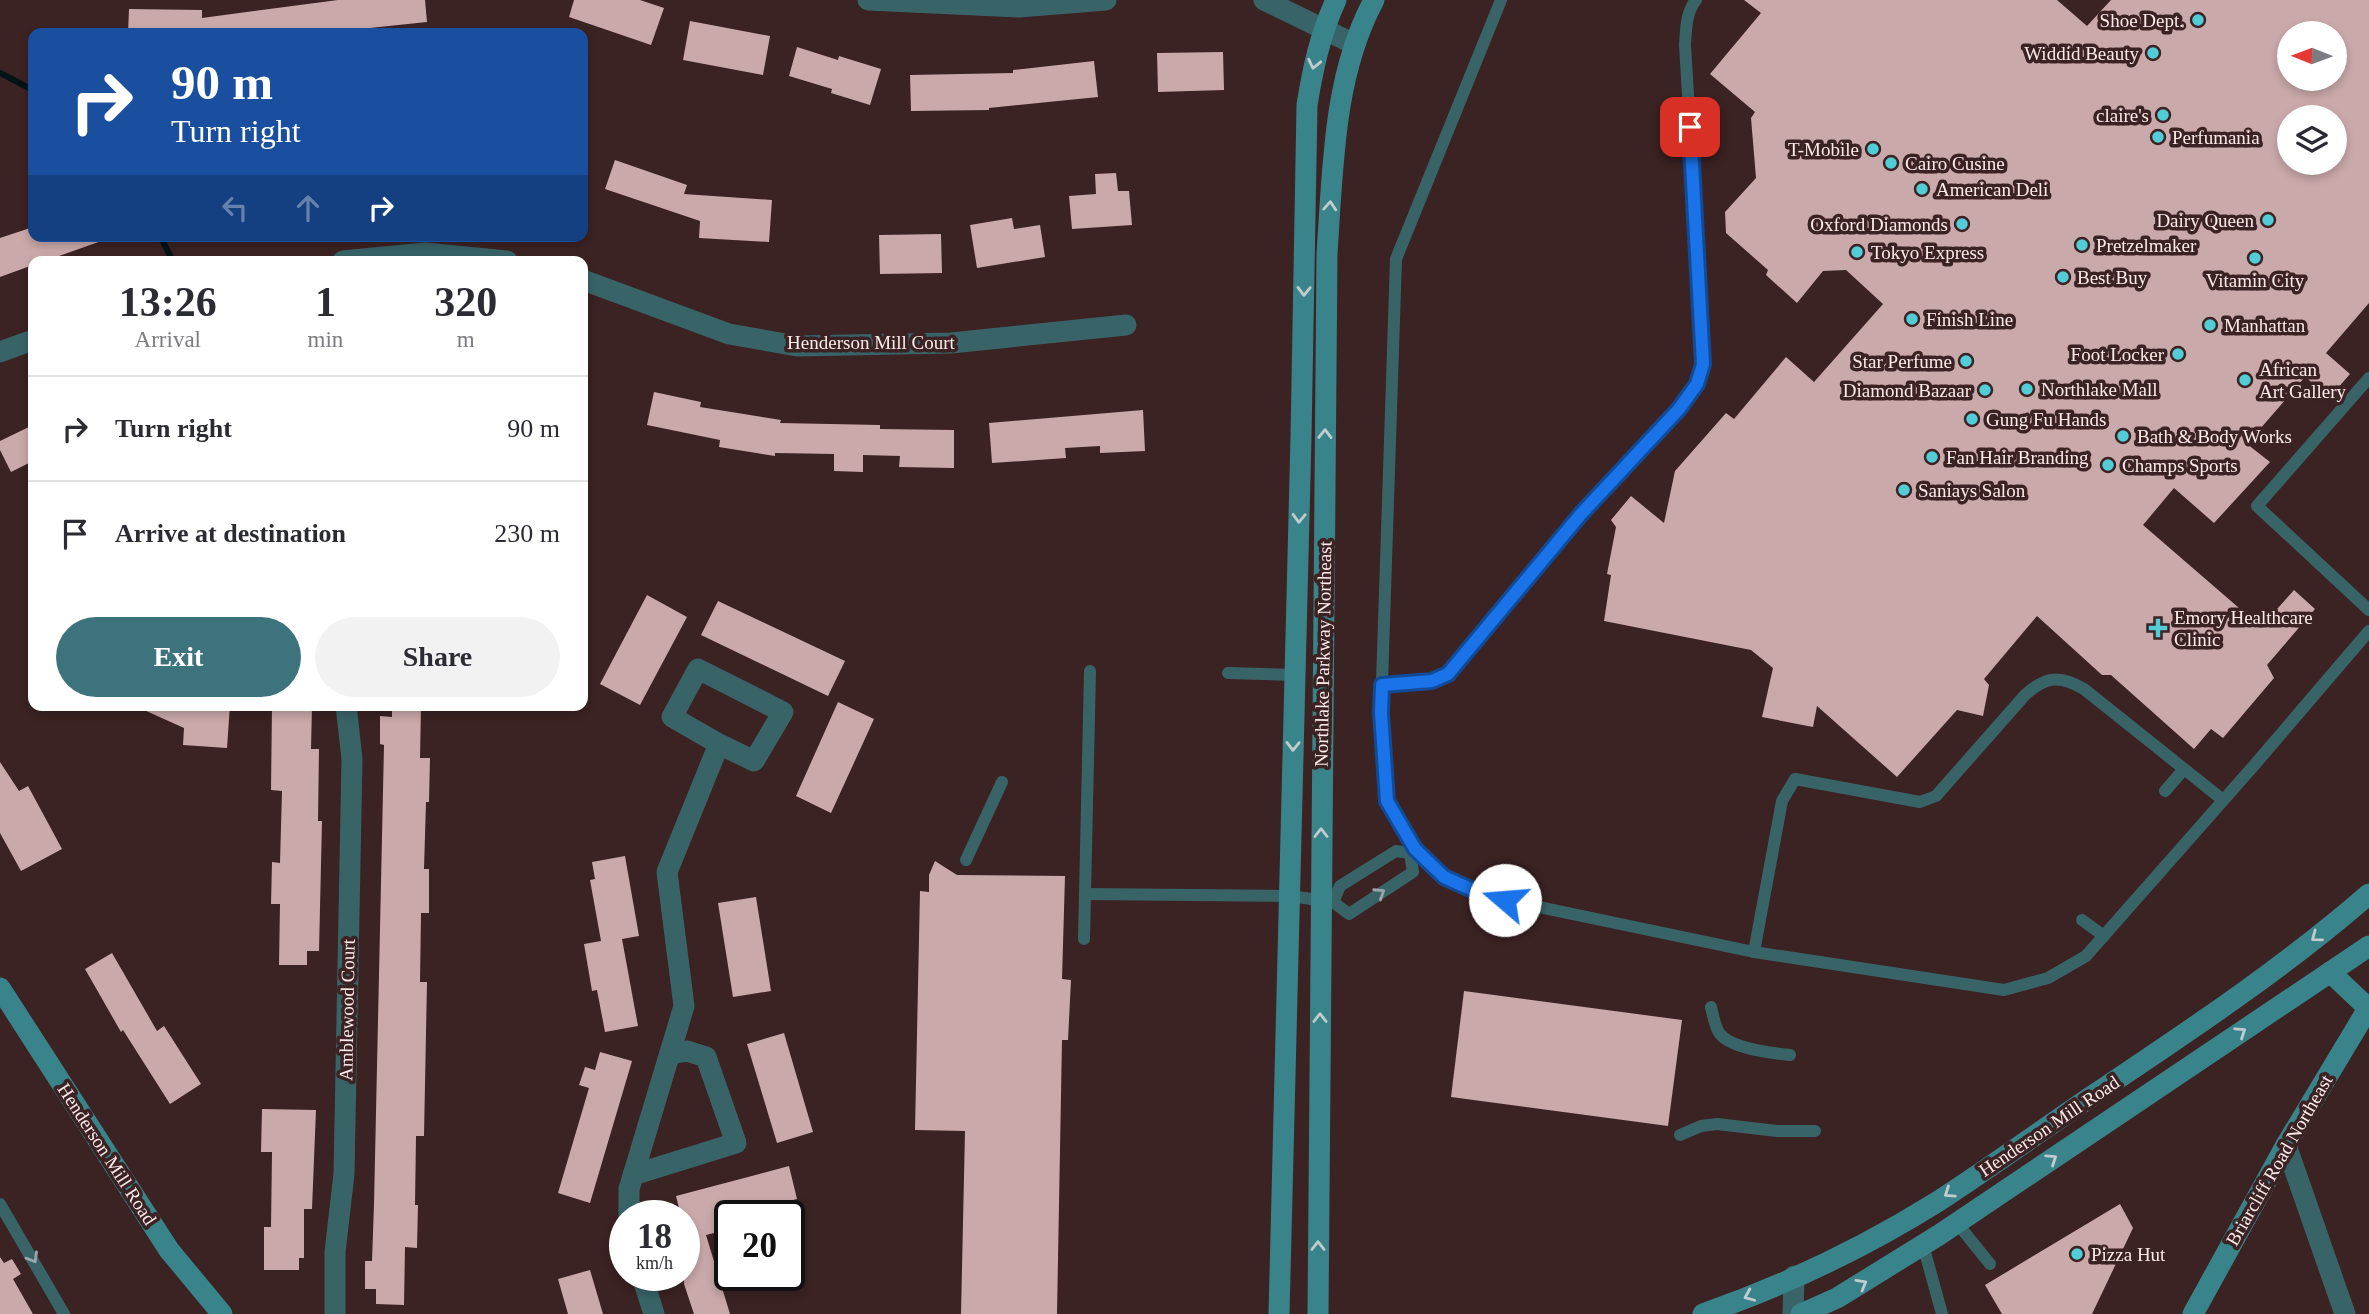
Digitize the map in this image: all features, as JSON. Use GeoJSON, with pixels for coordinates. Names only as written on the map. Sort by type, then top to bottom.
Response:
{"type":"FeatureCollection","features":[{"type":"Feature","properties":{"kind":"street"},"geometry":{"type":"LineString","coordinates":[[868,0],[1020,8],[1106,0]]}},
{"type":"Feature","properties":{"kind":"street"},"geometry":{"type":"LineString","coordinates":[[1264,0],[1354,44]]}},
{"type":"Feature","properties":{"kind":"street","name":"Northlake Parkway Northeast"},"geometry":{"type":"LineString","coordinates":[[1279,1314],[1307,106],[1323,28],[1336,0]]}},
{"type":"Feature","properties":{"kind":"street","name":"Northlake Parkway Northeast"},"geometry":{"type":"LineString","coordinates":[[1318,1314],[1327,902],[1327,253],[1333,158],[1346,77],[1354,44],[1374,0]]}},
{"type":"Feature","properties":{"kind":"street"},"geometry":{"type":"LineString","coordinates":[[395,256],[425,253],[455,256]]}},
{"type":"Feature","properties":{"kind":"street","name":"Henderson Mill Court"},"geometry":{"type":"LineString","coordinates":[[588,282],[729,334],[797,346],[951,343],[1126,325]]}},
{"type":"Feature","properties":{"kind":"street"},"geometry":{"type":"LineString","coordinates":[[0,352],[28,342]]}},
{"type":"Feature","properties":{"kind":"street"},"geometry":{"type":"LineString","coordinates":[[698,669],[783,712],[754,761],[719,744],[672,717],[698,669]]}},
{"type":"Feature","properties":{"kind":"street","name":"Amblewood Court"},"geometry":{"type":"LineString","coordinates":[[335,1314],[335,1252],[344,1174],[352,759],[347,711]]}},
{"type":"Feature","properties":{"kind":"street"},"geometry":{"type":"LineString","coordinates":[[629,1200],[629,1189],[684,1006],[667,872],[719,744]]}},
{"type":"Feature","properties":{"kind":"street","name":"Henderson Mill Road"},"geometry":{"type":"LineString","coordinates":[[1703,1314],[1794,1276],[1874,1238],[1936,1202],[2196,1027],[2340,919],[2369,894]]}},
{"type":"Feature","properties":{"kind":"street","name":"Henderson Mill Road"},"geometry":{"type":"LineString","coordinates":[[1801,1314],[1837,1298],[1957,1223],[2369,946]]}},
{"type":"Feature","properties":{"kind":"street"},"geometry":{"type":"LineString","coordinates":[[2330,972],[2368,1007]]}},
{"type":"Feature","properties":{"kind":"street","name":"Henderson Mill Road"},"geometry":{"type":"LineString","coordinates":[[0,988],[169,1250],[222,1314]]}},
{"type":"Feature","properties":{"kind":"street","name":"Briarcliff Road Northeast"},"geometry":{"type":"LineString","coordinates":[[2193,1314],[2286,1145],[2368,1007]]}},
{"type":"Feature","properties":{"kind":"street"},"geometry":{"type":"LineString","coordinates":[[633,1175],[736,1143],[706,1056],[687,1051],[671,1054]]}},
{"type":"Feature","properties":{"kind":"street"},"geometry":{"type":"LineString","coordinates":[[2286,1145],[2345,1314]]}},
{"type":"Feature","properties":{"kind":"street"},"geometry":{"type":"LineString","coordinates":[[1794,1276],[1794,1314]]}},
{"type":"Feature","properties":{"kind":"street"},"geometry":{"type":"LineString","coordinates":[[647,1291],[654,1314]]}},
{"type":"Feature","properties":{"kind":"lane"},"geometry":{"type":"LineString","coordinates":[[1085,894],[1290,896],[1327,902],[1349,914],[1413,872],[1412,851],[1387,801],[1381,713],[1396,259],[1501,0]]}},
{"type":"Feature","properties":{"kind":"lane"},"geometry":{"type":"LineString","coordinates":[[1382,685],[1432,681],[1448,674],[1581,514],[1679,409],[1697,384],[1703,364],[1702,327],[1685,45],[1687,21],[1696,0]]}},
{"type":"Feature","properties":{"kind":"lane"},"geometry":{"type":"LineString","coordinates":[[2369,378],[2257,506],[2369,610]]}},
{"type":"Feature","properties":{"kind":"lane"},"geometry":{"type":"LineString","coordinates":[[1327,902],[1340,886],[1396,851],[1412,851],[1444,877],[1486,896],[1754,953],[2004,990],[2048,978],[2086,956],[2369,631]]}},
{"type":"Feature","properties":{"kind":"lane"},"geometry":{"type":"LineString","coordinates":[[1084,939],[1090,671]]}},
{"type":"Feature","properties":{"kind":"lane"},"geometry":{"type":"LineString","coordinates":[[1228,673],[1294,675]]}},
{"type":"Feature","properties":{"kind":"lane"},"geometry":{"type":"LineString","coordinates":[[1754,953],[1782,801],[1795,779],[1920,802],[1936,796],[2025,695],[2037,685],[2052,680],[2067,679],[2084,689],[2222,800]]}},
{"type":"Feature","properties":{"kind":"lane"},"geometry":{"type":"LineString","coordinates":[[2165,791],[2184,769]]}},
{"type":"Feature","properties":{"kind":"lane"},"geometry":{"type":"LineString","coordinates":[[966,860],[1002,782]]}},
{"type":"Feature","properties":{"kind":"lane"},"geometry":{"type":"LineString","coordinates":[[2081,920],[2104,936]]}},
{"type":"Feature","properties":{"kind":"lane"},"geometry":{"type":"LineString","coordinates":[[1711,1007],[1719,1034],[1730,1042],[1762,1052],[1790,1055]]}},
{"type":"Feature","properties":{"kind":"lane"},"geometry":{"type":"LineString","coordinates":[[1680,1135],[1700,1126],[1717,1124],[1777,1132],[1815,1131]]}},
{"type":"Feature","properties":{"kind":"lane"},"geometry":{"type":"LineString","coordinates":[[0,1204],[64,1314]]}},
{"type":"Feature","properties":{"kind":"lane"},"geometry":{"type":"LineString","coordinates":[[1957,1223],[1990,1264]]}},
{"type":"Feature","properties":{"kind":"lane"},"geometry":{"type":"LineString","coordinates":[[1923,1245],[1942,1314]]}},
{"type":"Feature","properties":{"kind":"building"},"geometry":{"type":"Polygon","coordinates":[[[338,0],[425,0],[427,22],[370,28],[128,28],[129,9],[202,10],[202,18],[338,0]]]}},
{"type":"Feature","properties":{"kind":"building"},"geometry":{"type":"Polygon","coordinates":[[[574,0],[640,0],[664,8],[651,45],[569,17],[574,0]]]}},
{"type":"Feature","properties":{"kind":"building","name":"Northlake Mall"},"geometry":{"type":"Polygon","coordinates":[[[1744,0],[2057,0],[2087,26],[2111,0],[2369,0],[2369,303],[2326,353],[2350,374],[2330,397],[2305,377],[2247,444],[2270,462],[2214,523],[2174,488],[2143,525],[2261,627],[2294,590],[2315,609],[2267,665],[2274,678],[2223,738],[2211,729],[2194,749],[2111,675],[2102,675],[2037,616],[1984,679],[1989,685],[1983,716],[1957,710],[1897,777],[1817,706],[1813,727],[1762,717],[1773,668],[1751,650],[1604,621],[1611,575],[1607,574],[1616,527],[1611,520],[1631,496],[1664,523],[1675,471],[1726,413],[1734,419],[1786,357],[1814,382],[1883,304],[1846,270],[1823,271],[1797,303],[1766,275],[1768,270],[1726,233],[1725,212],[1756,178],[1751,118],[1755,112],[1710,74],[1761,13],[1744,0]]]}},
{"type":"Feature","properties":{"kind":"building"},"geometry":{"type":"Polygon","coordinates":[[[690,21],[770,36],[763,75],[683,60],[690,21]]]}},
{"type":"Feature","properties":{"kind":"building"},"geometry":{"type":"Polygon","coordinates":[[[797,47],[838,60],[839,56],[881,69],[870,105],[831,93],[832,89],[789,76],[797,47]]]}},
{"type":"Feature","properties":{"kind":"building"},"geometry":{"type":"Polygon","coordinates":[[[1223,52],[1224,90],[1158,92],[1157,53],[1223,52]]]}},
{"type":"Feature","properties":{"kind":"building"},"geometry":{"type":"Polygon","coordinates":[[[1094,61],[1098,97],[989,110],[911,111],[910,75],[1013,73],[1013,70],[1094,61]]]}},
{"type":"Feature","properties":{"kind":"building"},"geometry":{"type":"Polygon","coordinates":[[[615,160],[687,185],[684,194],[772,200],[769,242],[699,238],[700,221],[605,189],[615,160]]]}},
{"type":"Feature","properties":{"kind":"building"},"geometry":{"type":"Polygon","coordinates":[[[1116,173],[1118,191],[1129,191],[1132,225],[1072,229],[1069,196],[1096,194],[1095,174],[1116,173]]]}},
{"type":"Feature","properties":{"kind":"building"},"geometry":{"type":"Polygon","coordinates":[[[1012,218],[1014,229],[1040,225],[1045,257],[977,268],[970,225],[1012,218]]]}},
{"type":"Feature","properties":{"kind":"building"},"geometry":{"type":"Polygon","coordinates":[[[28,229],[28,242],[99,242],[59,256],[28,256],[28,267],[0,277],[0,238],[28,229]]]}},
{"type":"Feature","properties":{"kind":"building"},"geometry":{"type":"Polygon","coordinates":[[[941,234],[942,273],[880,274],[879,235],[941,234]]]}},
{"type":"Feature","properties":{"kind":"building"},"geometry":{"type":"Polygon","coordinates":[[[654,392],[701,402],[700,407],[781,420],[780,423],[954,430],[954,468],[899,467],[900,456],[863,455],[863,472],[834,471],[834,454],[775,453],[775,456],[719,447],[720,440],[647,425],[654,392]]]}},
{"type":"Feature","properties":{"kind":"building"},"geometry":{"type":"Polygon","coordinates":[[[1143,410],[1145,451],[1100,453],[1100,446],[1065,448],[1066,458],[992,463],[989,423],[1143,410]]]}},
{"type":"Feature","properties":{"kind":"building"},"geometry":{"type":"Polygon","coordinates":[[[28,427],[28,464],[11,472],[0,450],[0,441],[28,427]]]}},
{"type":"Feature","properties":{"kind":"building"},"geometry":{"type":"Polygon","coordinates":[[[647,595],[687,617],[640,705],[600,684],[647,595]]]}},
{"type":"Feature","properties":{"kind":"building"},"geometry":{"type":"Polygon","coordinates":[[[718,601],[845,661],[828,696],[701,635],[718,601]]]}},
{"type":"Feature","properties":{"kind":"building"},"geometry":{"type":"Polygon","coordinates":[[[838,702],[874,719],[831,813],[796,796],[838,702]]]}},
{"type":"Feature","properties":{"kind":"building"},"geometry":{"type":"Polygon","coordinates":[[[146,711],[230,711],[227,748],[183,745],[184,728],[146,711]]]}},
{"type":"Feature","properties":{"kind":"building"},"geometry":{"type":"Polygon","coordinates":[[[272,711],[312,711],[311,749],[319,749],[318,821],[322,821],[319,951],[307,951],[307,965],[279,965],[280,904],[271,904],[272,862],[280,863],[282,791],[271,790],[272,711]]]}},
{"type":"Feature","properties":{"kind":"building"},"geometry":{"type":"Polygon","coordinates":[[[392,711],[421,711],[420,758],[430,758],[424,869],[429,869],[429,913],[421,913],[420,982],[427,982],[424,1136],[416,1136],[417,1248],[405,1247],[404,1305],[376,1304],[376,1289],[365,1289],[365,1261],[372,1261],[374,1204],[384,745],[380,744],[380,716],[392,717],[392,711]]]}},
{"type":"Feature","properties":{"kind":"building"},"geometry":{"type":"Polygon","coordinates":[[[0,762],[19,791],[28,786],[62,849],[21,871],[0,833],[0,762]]]}},
{"type":"Feature","properties":{"kind":"building"},"geometry":{"type":"Polygon","coordinates":[[[625,856],[639,936],[622,939],[638,1026],[605,1032],[597,990],[592,991],[584,944],[601,941],[590,880],[595,879],[592,862],[625,856]]]}},
{"type":"Feature","properties":{"kind":"building"},"geometry":{"type":"Polygon","coordinates":[[[935,861],[957,875],[1065,876],[1062,979],[1071,980],[1068,1040],[1062,1040],[1057,1314],[961,1314],[965,1131],[915,1130],[920,891],[929,892],[929,875],[935,861]]]}},
{"type":"Feature","properties":{"kind":"building"},"geometry":{"type":"Polygon","coordinates":[[[756,897],[771,991],[733,997],[718,903],[756,897]]]}},
{"type":"Feature","properties":{"kind":"building"},"geometry":{"type":"Polygon","coordinates":[[[112,953],[157,1031],[164,1026],[201,1084],[170,1104],[123,1030],[121,1032],[85,969],[112,953]]]}},
{"type":"Feature","properties":{"kind":"building"},"geometry":{"type":"Polygon","coordinates":[[[1464,991],[1682,1020],[1668,1126],[1451,1097],[1464,991]]]}},
{"type":"Feature","properties":{"kind":"building"},"geometry":{"type":"Polygon","coordinates":[[[784,1033],[813,1132],[777,1143],[747,1044],[784,1033]]]}},
{"type":"Feature","properties":{"kind":"building"},"geometry":{"type":"Polygon","coordinates":[[[600,1052],[632,1061],[590,1203],[558,1193],[589,1088],[579,1085],[585,1067],[595,1070],[600,1052]]]}},
{"type":"Feature","properties":{"kind":"building"},"geometry":{"type":"Polygon","coordinates":[[[262,1109],[316,1110],[312,1209],[304,1209],[304,1258],[299,1258],[299,1270],[264,1270],[264,1227],[271,1227],[272,1152],[261,1152],[262,1109]]]}},
{"type":"Feature","properties":{"kind":"building"},"geometry":{"type":"Polygon","coordinates":[[[789,1166],[797,1199],[714,1200],[714,1233],[706,1235],[714,1261],[714,1291],[723,1291],[730,1314],[694,1314],[686,1291],[700,1291],[700,1200],[677,1200],[676,1196],[789,1166]]]}},
{"type":"Feature","properties":{"kind":"building"},"geometry":{"type":"Polygon","coordinates":[[[2120,1204],[2133,1228],[2092,1314],[2002,1314],[1985,1285],[2120,1204]]]}},
{"type":"Feature","properties":{"kind":"building"},"geometry":{"type":"Polygon","coordinates":[[[0,1257],[4,1263],[12,1259],[21,1274],[13,1279],[33,1314],[0,1314],[0,1257]]]}},
{"type":"Feature","properties":{"kind":"building"},"geometry":{"type":"Polygon","coordinates":[[[590,1270],[603,1314],[568,1314],[558,1279],[590,1270]]]}},
{"type":"Feature","properties":{"kind":"waterway"},"geometry":{"type":"LineString","coordinates":[[0,73],[28,87]]}},
{"type":"Feature","properties":{"kind":"waterway"},"geometry":{"type":"LineString","coordinates":[[163,242],[170,256]]}},
{"type":"Feature","properties":{"kind":"place","name":"Shoe Dept."},"geometry":{"type":"Point","coordinates":[2198,20]}},
{"type":"Feature","properties":{"kind":"place","name":"Widdid Beauty"},"geometry":{"type":"Point","coordinates":[2153,53]}},
{"type":"Feature","properties":{"kind":"place","name":"claire's"},"geometry":{"type":"Point","coordinates":[2163,115]}},
{"type":"Feature","properties":{"kind":"place","name":"Perfumania"},"geometry":{"type":"Point","coordinates":[2158,137]}},
{"type":"Feature","properties":{"kind":"place","name":"T-Mobile"},"geometry":{"type":"Point","coordinates":[1873,149]}},
{"type":"Feature","properties":{"kind":"place","name":"Cairo Cusine"},"geometry":{"type":"Point","coordinates":[1891,163]}},
{"type":"Feature","properties":{"kind":"place","name":"American Deli"},"geometry":{"type":"Point","coordinates":[1922,189]}},
{"type":"Feature","properties":{"kind":"place","name":"Dairy Queen"},"geometry":{"type":"Point","coordinates":[2268,220]}},
{"type":"Feature","properties":{"kind":"place","name":"Oxford Diamonds"},"geometry":{"type":"Point","coordinates":[1962,224]}},
{"type":"Feature","properties":{"kind":"place","name":"Pretzelmaker"},"geometry":{"type":"Point","coordinates":[2082,245]}},
{"type":"Feature","properties":{"kind":"place","name":"Tokyo Express"},"geometry":{"type":"Point","coordinates":[1857,252]}},
{"type":"Feature","properties":{"kind":"place","name":"Vitamin City"},"geometry":{"type":"Point","coordinates":[2255,258]}},
{"type":"Feature","properties":{"kind":"place","name":"Best Buy"},"geometry":{"type":"Point","coordinates":[2063,277]}},
{"type":"Feature","properties":{"kind":"place","name":"Finish Line"},"geometry":{"type":"Point","coordinates":[1912,319]}},
{"type":"Feature","properties":{"kind":"place","name":"Manhattan"},"geometry":{"type":"Point","coordinates":[2210,325]}},
{"type":"Feature","properties":{"kind":"place","name":"Foot Locker"},"geometry":{"type":"Point","coordinates":[2178,354]}},
{"type":"Feature","properties":{"kind":"place","name":"Star Perfume"},"geometry":{"type":"Point","coordinates":[1966,361]}},
{"type":"Feature","properties":{"kind":"place","name":"African Art Gallery"},"geometry":{"type":"Point","coordinates":[2245,380]}},
{"type":"Feature","properties":{"kind":"place","name":"Northlake Mall"},"geometry":{"type":"Point","coordinates":[2027,389]}},
{"type":"Feature","properties":{"kind":"place","name":"Diamond Bazaar"},"geometry":{"type":"Point","coordinates":[1985,390]}},
{"type":"Feature","properties":{"kind":"place","name":"Gung Fu Hands"},"geometry":{"type":"Point","coordinates":[1972,419]}},
{"type":"Feature","properties":{"kind":"place","name":"Bath & Body Works"},"geometry":{"type":"Point","coordinates":[2123,436]}},
{"type":"Feature","properties":{"kind":"place","name":"Fan Hair Branding"},"geometry":{"type":"Point","coordinates":[1932,457]}},
{"type":"Feature","properties":{"kind":"place","name":"Champs Sports"},"geometry":{"type":"Point","coordinates":[2108,465]}},
{"type":"Feature","properties":{"kind":"place","name":"Saniays Salon"},"geometry":{"type":"Point","coordinates":[1904,490]}},
{"type":"Feature","properties":{"kind":"place","name":"Emory Healthcare Clinic"},"geometry":{"type":"Point","coordinates":[2158,628]}},
{"type":"Feature","properties":{"kind":"place","name":"Pizza Hut"},"geometry":{"type":"Point","coordinates":[2077,1254]}},
{"type":"Feature","properties":{"kind":"route"},"geometry":{"type":"LineString","coordinates":[[1505,900],[1486,896],[1444,877],[1415,849],[1387,801],[1381,713],[1382,685],[1432,681],[1448,674],[1581,514],[1679,409],[1697,384],[1703,364],[1702,327],[1690,127]]}}]}
